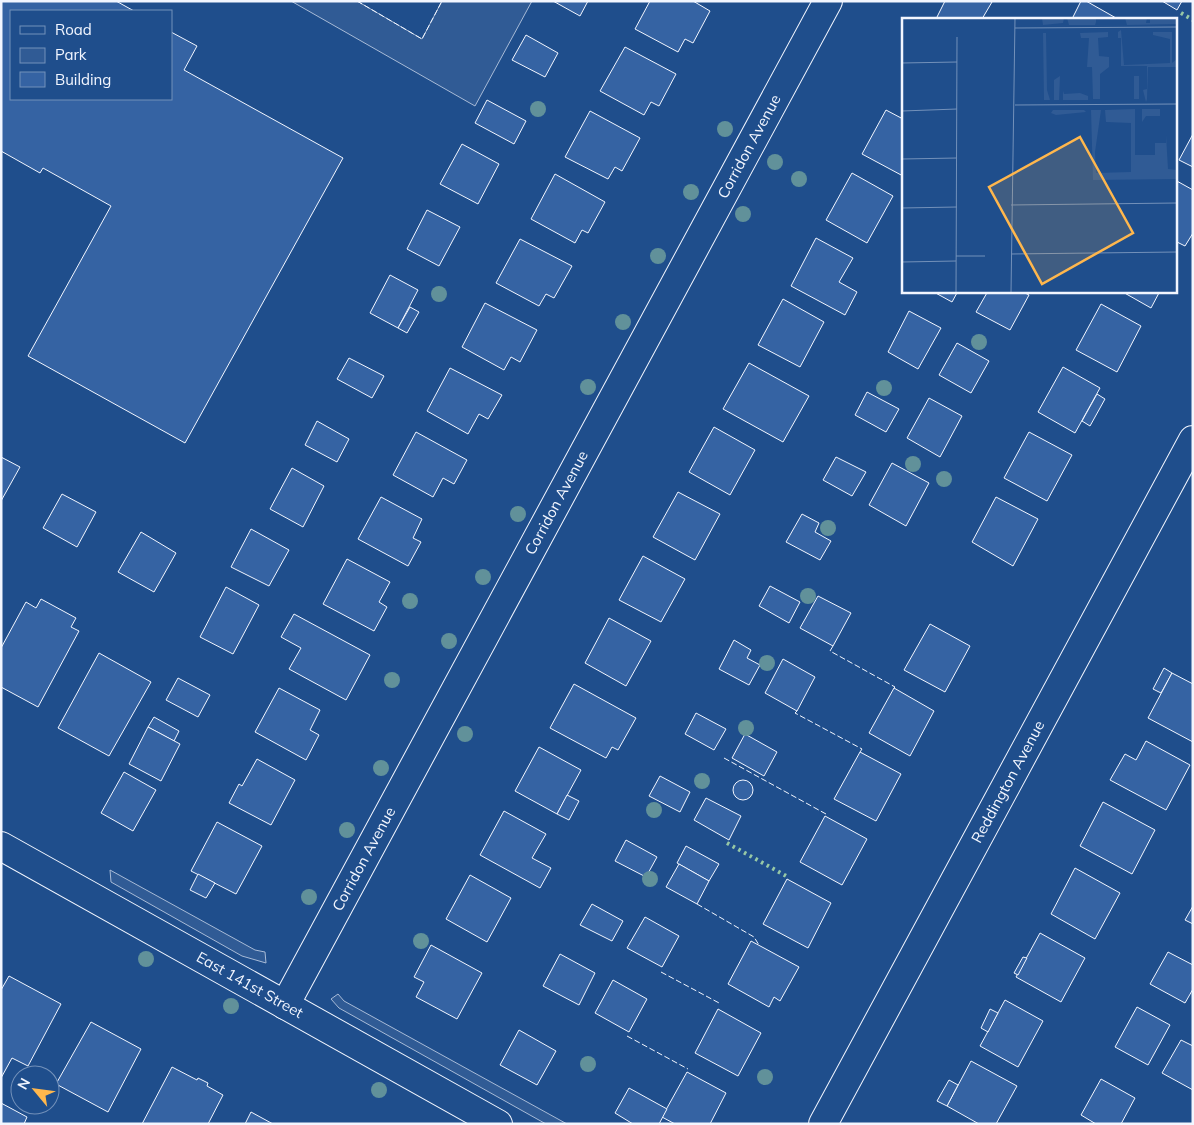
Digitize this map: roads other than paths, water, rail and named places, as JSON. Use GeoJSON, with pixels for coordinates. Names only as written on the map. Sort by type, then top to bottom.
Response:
{"type":"FeatureCollection","features":[{"type":"Feature","properties":{"kind":"street","name":"Corridon Avenue"},"geometry":{"type":"LineString","coordinates":[[285,1005],[828,1]]}},
{"type":"Feature","properties":{"kind":"street","name":"Reddington Avenue"},"geometry":{"type":"LineString","coordinates":[[823,1124],[1193,440]]}},
{"type":"Feature","properties":{"kind":"street","name":"East 141st Street"},"geometry":{"type":"LineString","coordinates":[[1,846],[498,1124]]}}]}
